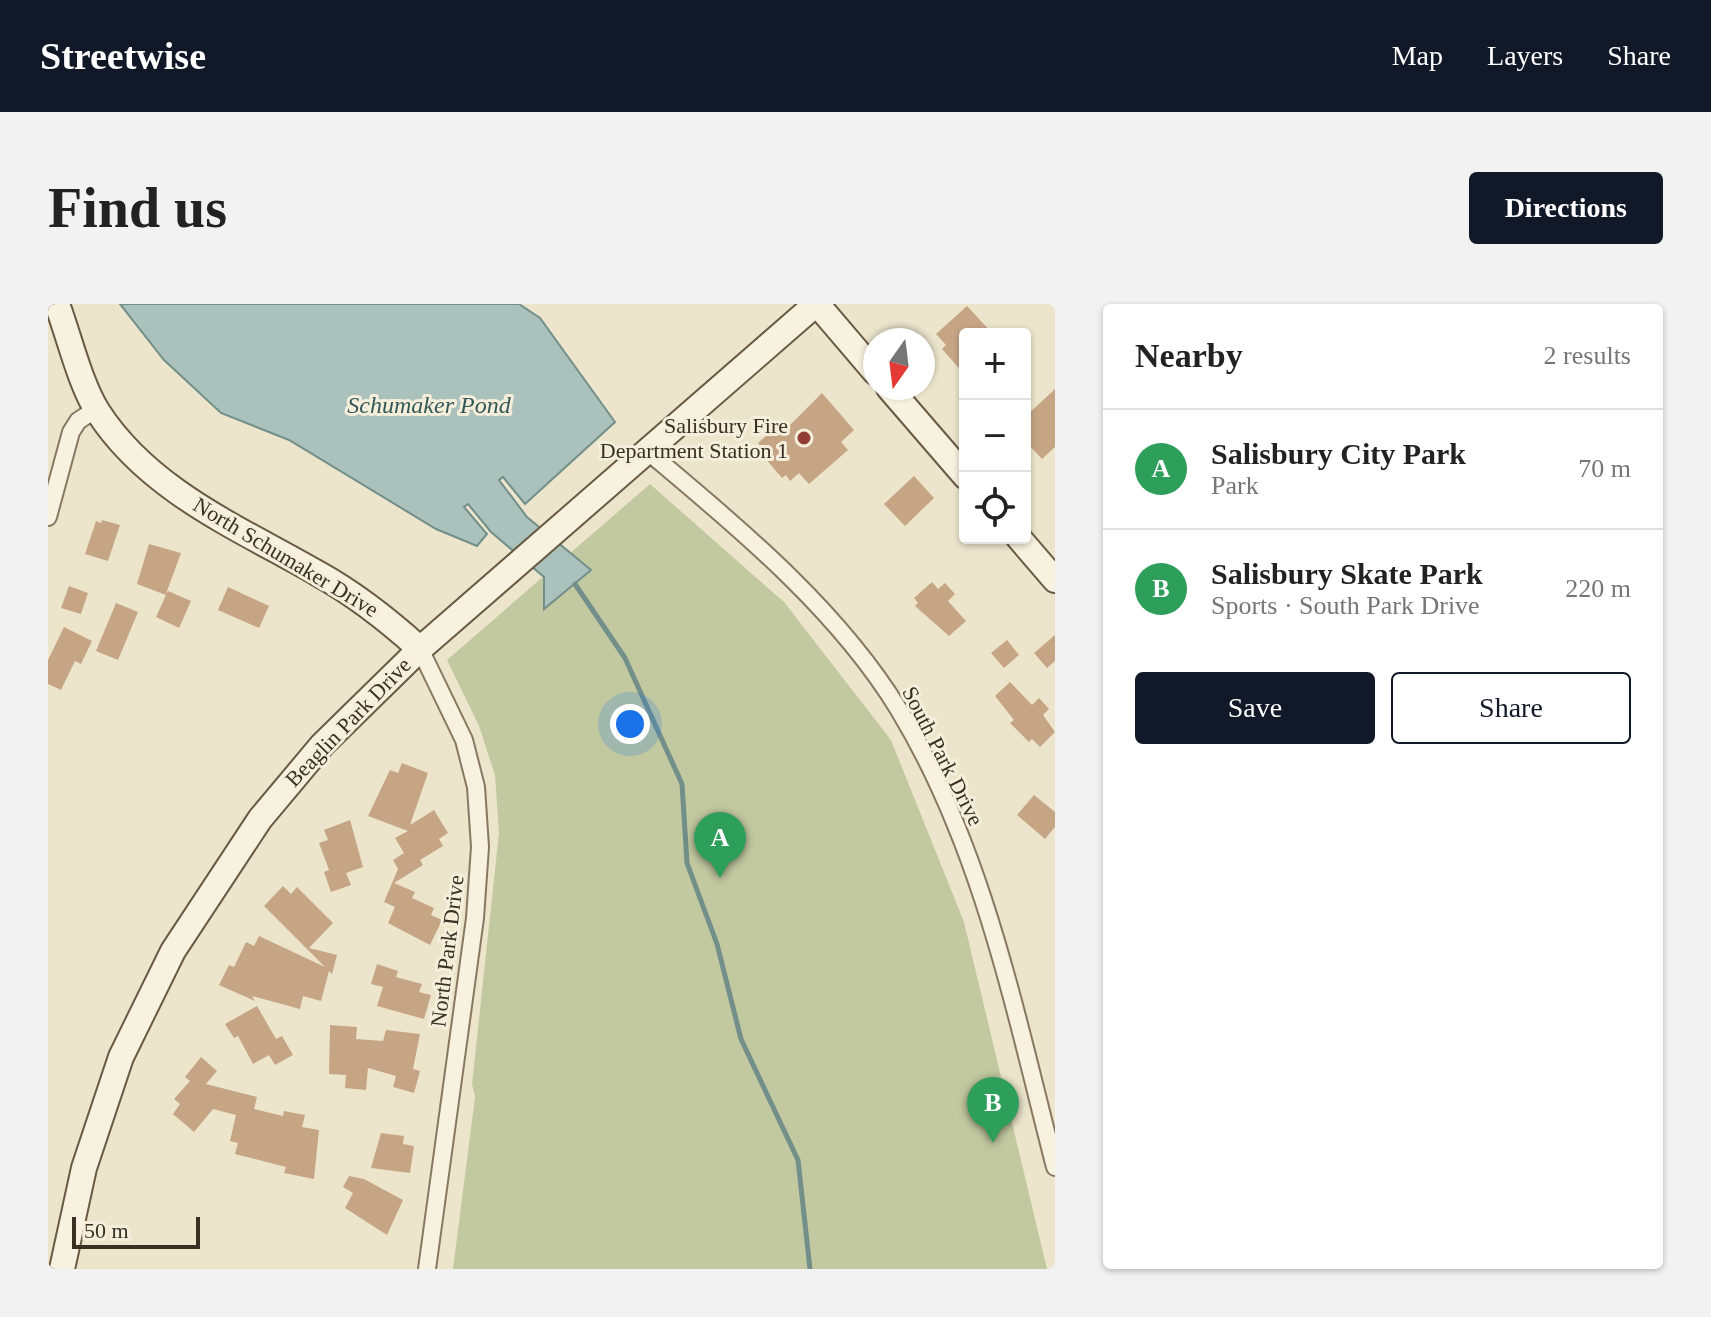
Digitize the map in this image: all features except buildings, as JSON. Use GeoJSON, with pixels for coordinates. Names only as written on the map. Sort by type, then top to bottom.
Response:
{"type":"FeatureCollection","features":[{"type":"Feature","properties":{"kind":"main road","name":"North Schumaker Drive"},"geometry":{"type":"LineString","coordinates":[[57,304],[96,409],[122,441],[176,490],[220,520],[319,574],[378,611],[420,649]]}},
{"type":"Feature","properties":{"kind":"main road"},"geometry":{"type":"LineString","coordinates":[[816,304],[863,358]]}},
{"type":"Feature","properties":{"kind":"main road","name":"Beaglin Park Drive"},"geometry":{"type":"LineString","coordinates":[[62,1269],[84,1168],[121,1057],[173,951],[260,819],[322,745],[420,649],[816,304]]}},
{"type":"Feature","properties":{"kind":"main road"},"geometry":{"type":"LineString","coordinates":[[899,400],[962,472]]}},
{"type":"Feature","properties":{"kind":"main road"},"geometry":{"type":"LineString","coordinates":[[1024,544],[1055,580]]}},
{"type":"Feature","properties":{"kind":"street"},"geometry":{"type":"LineString","coordinates":[[48,517],[71,432],[78,421],[96,409]]}},
{"type":"Feature","properties":{"kind":"street","name":"South Park Drive"},"geometry":{"type":"LineString","coordinates":[[646,450],[782,569],[847,641],[899,710],[949,812],[983,897],[1055,1167]]}},
{"type":"Feature","properties":{"kind":"street","name":"North Park Drive"},"geometry":{"type":"LineString","coordinates":[[420,649],[442,688],[464,740],[476,787],[480,847],[475,918],[427,1269]]}},
{"type":"Feature","properties":{"kind":"green space"},"geometry":{"type":"Polygon","coordinates":[[[650,484],[784,602],[891,740],[964,922],[1047,1269],[453,1269],[475,1097],[472,1084],[499,833],[495,775],[479,726],[447,660],[650,484]]]}},
{"type":"Feature","properties":{"kind":"water","name":"Schumaker Pond"},"geometry":{"type":"Polygon","coordinates":[[[120,304],[519,304],[540,318],[615,422],[525,504],[503,477],[499,480],[527,517],[591,570],[544,609],[544,577],[491,532],[468,504],[464,507],[487,534],[477,546],[436,529],[289,440],[221,413],[164,360],[120,304]]]}},
{"type":"Feature","properties":{"kind":"waterway"},"geometry":{"type":"LineString","coordinates":[[575,584],[625,658],[682,784],[687,863],[717,944],[741,1039],[798,1160],[810,1269]]}},
{"type":"Feature","properties":{"kind":"place","name":"Salisbury Fire Department Station 1"},"geometry":{"type":"Point","coordinates":[804,438]}},
{"type":"Feature","properties":{"kind":"place","name":"Salisbury City Park"},"geometry":{"type":"Point","coordinates":[720,878]}},
{"type":"Feature","properties":{"kind":"place","name":"Salisbury Skate Park"},"geometry":{"type":"Point","coordinates":[993,1143]}}]}
